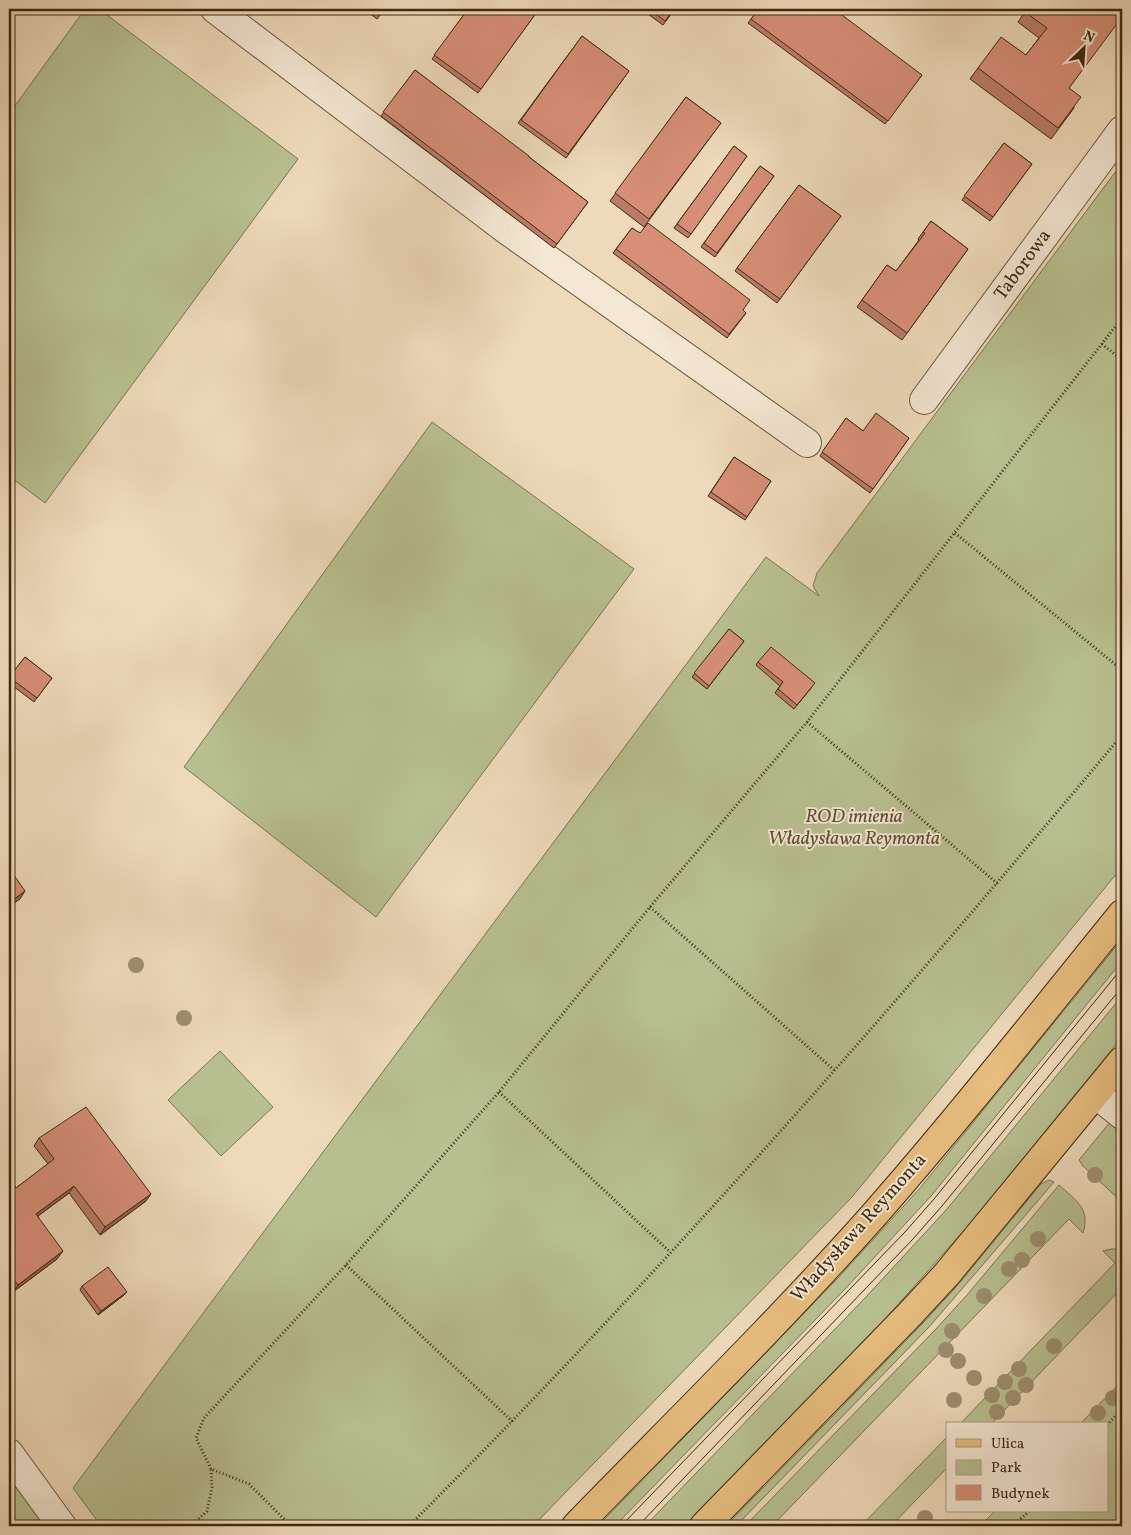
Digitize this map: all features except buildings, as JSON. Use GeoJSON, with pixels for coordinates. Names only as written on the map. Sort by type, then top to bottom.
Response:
{"type":"FeatureCollection","features":[{"type":"Feature","properties":{"kind":"main road","name":"Władysława Reymonta"},"geometry":{"type":"LineString","coordinates":[[576,1526],[872,1217],[1122,914]]}},
{"type":"Feature","properties":{"kind":"main road"},"geometry":{"type":"LineString","coordinates":[[704,1526],[947,1274],[1122,1061]]}},
{"type":"Feature","properties":{"kind":"street"},"geometry":{"type":"LineString","coordinates":[[215,9],[508,231],[807,443]]}},
{"type":"Feature","properties":{"kind":"street","name":"Taborowa"},"geometry":{"type":"LineString","coordinates":[[924,400],[1122,130]]}},
{"type":"Feature","properties":{"kind":"street"},"geometry":{"type":"LineString","coordinates":[[1096,1094],[1122,1115]]}},
{"type":"Feature","properties":{"kind":"street"},"geometry":{"type":"LineString","coordinates":[[9,1453],[62,1526]]}},
{"type":"Feature","properties":{"kind":"path"},"geometry":{"type":"LineString","coordinates":[[191,1526],[207,1511],[212,1486],[211,1469],[196,1438],[204,1418],[346,1264],[499,1092],[650,907],[806,722],[1122,318]]}},
{"type":"Feature","properties":{"kind":"path"},"geometry":{"type":"LineString","coordinates":[[1102,344],[1122,360]]}},
{"type":"Feature","properties":{"kind":"path"},"geometry":{"type":"LineString","coordinates":[[955,533],[1122,670]]}},
{"type":"Feature","properties":{"kind":"path"},"geometry":{"type":"LineString","coordinates":[[806,722],[998,884]]}},
{"type":"Feature","properties":{"kind":"path"},"geometry":{"type":"LineString","coordinates":[[409,1526],[513,1422],[670,1252],[998,884],[1122,735]]}},
{"type":"Feature","properties":{"kind":"path"},"geometry":{"type":"LineString","coordinates":[[650,907],[834,1070]]}},
{"type":"Feature","properties":{"kind":"path"},"geometry":{"type":"LineString","coordinates":[[499,1092],[670,1252]]}},
{"type":"Feature","properties":{"kind":"path"},"geometry":{"type":"LineString","coordinates":[[346,1264],[513,1422]]}},
{"type":"Feature","properties":{"kind":"path"},"geometry":{"type":"LineString","coordinates":[[1108,1424],[1122,1409]]}},
{"type":"Feature","properties":{"kind":"path"},"geometry":{"type":"LineString","coordinates":[[211,1469],[249,1484],[291,1526]]}},
{"type":"Feature","properties":{"kind":"path"},"geometry":{"type":"LineString","coordinates":[[1013,1526],[1028,1512]]}},
{"type":"Feature","properties":{"kind":"green space"},"geometry":{"type":"Polygon","coordinates":[[[85,9],[99,9],[298,159],[45,503],[9,476],[9,114],[85,9]]]}},
{"type":"Feature","properties":{"kind":"green space","name":"ROD imienia Władysława Reymonta"},"geometry":{"type":"Polygon","coordinates":[[[1122,163],[1122,867],[852,1197],[533,1526],[101,1526],[73,1488],[766,557],[819,596],[813,586],[817,573],[1122,163]]]}},
{"type":"Feature","properties":{"kind":"green space"},"geometry":{"type":"Polygon","coordinates":[[[432,422],[634,569],[376,917],[184,767],[432,422]]]}},
{"type":"Feature","properties":{"kind":"green space"},"geometry":{"type":"Polygon","coordinates":[[[1122,939],[1122,961],[931,1196],[848,1286],[615,1526],[598,1526],[838,1278],[920,1188],[1122,939]]]}},
{"type":"Feature","properties":{"kind":"green space"},"geometry":{"type":"Polygon","coordinates":[[[1122,996],[1122,1037],[967,1227],[886,1318],[685,1526],[645,1526],[865,1298],[947,1209],[1122,996]]]}},
{"type":"Feature","properties":{"kind":"green space"},"geometry":{"type":"Polygon","coordinates":[[[220,1051],[273,1107],[221,1156],[168,1100],[220,1051]]]}},
{"type":"Feature","properties":{"kind":"green space"},"geometry":{"type":"Polygon","coordinates":[[[1111,1121],[1122,1130],[1122,1202],[1079,1160],[1111,1121]]]}},
{"type":"Feature","properties":{"kind":"green space"},"geometry":{"type":"Polygon","coordinates":[[[1049,1180],[1054,1182],[930,1326],[736,1526],[726,1526],[925,1321],[956,1287],[1041,1184],[1049,1180]]]}},
{"type":"Feature","properties":{"kind":"green space"},"geometry":{"type":"Polygon","coordinates":[[[1059,1185],[1076,1200],[1083,1211],[1085,1224],[1083,1233],[1069,1219],[772,1526],[745,1526],[935,1330],[967,1295],[1059,1185]]]}},
{"type":"Feature","properties":{"kind":"green space"},"geometry":{"type":"Polygon","coordinates":[[[1122,1249],[1122,1288],[993,1422],[962,1422],[1115,1263],[1103,1251],[1122,1249]]]}},
{"type":"Feature","properties":{"kind":"green space"},"geometry":{"type":"Polygon","coordinates":[[[1122,1381],[1122,1526],[980,1526],[994,1512],[1108,1512],[1108,1422],[1082,1422],[1122,1381]]]}},
{"type":"Feature","properties":{"kind":"green space"},"geometry":{"type":"Polygon","coordinates":[[[946,1438],[946,1469],[891,1526],[861,1526],[946,1438]]]}},
{"type":"Feature","properties":{"kind":"green space"},"geometry":{"type":"Polygon","coordinates":[[[9,1482],[17,1487],[50,1526],[9,1526],[9,1482]]]}},
{"type":"Feature","properties":{"kind":"tram line"},"geometry":{"type":"LineString","coordinates":[[621,1526],[905,1232],[1122,968]]}},
{"type":"Feature","properties":{"kind":"tram line"},"geometry":{"type":"LineString","coordinates":[[638,1526],[913,1239],[1122,987]]}}]}
